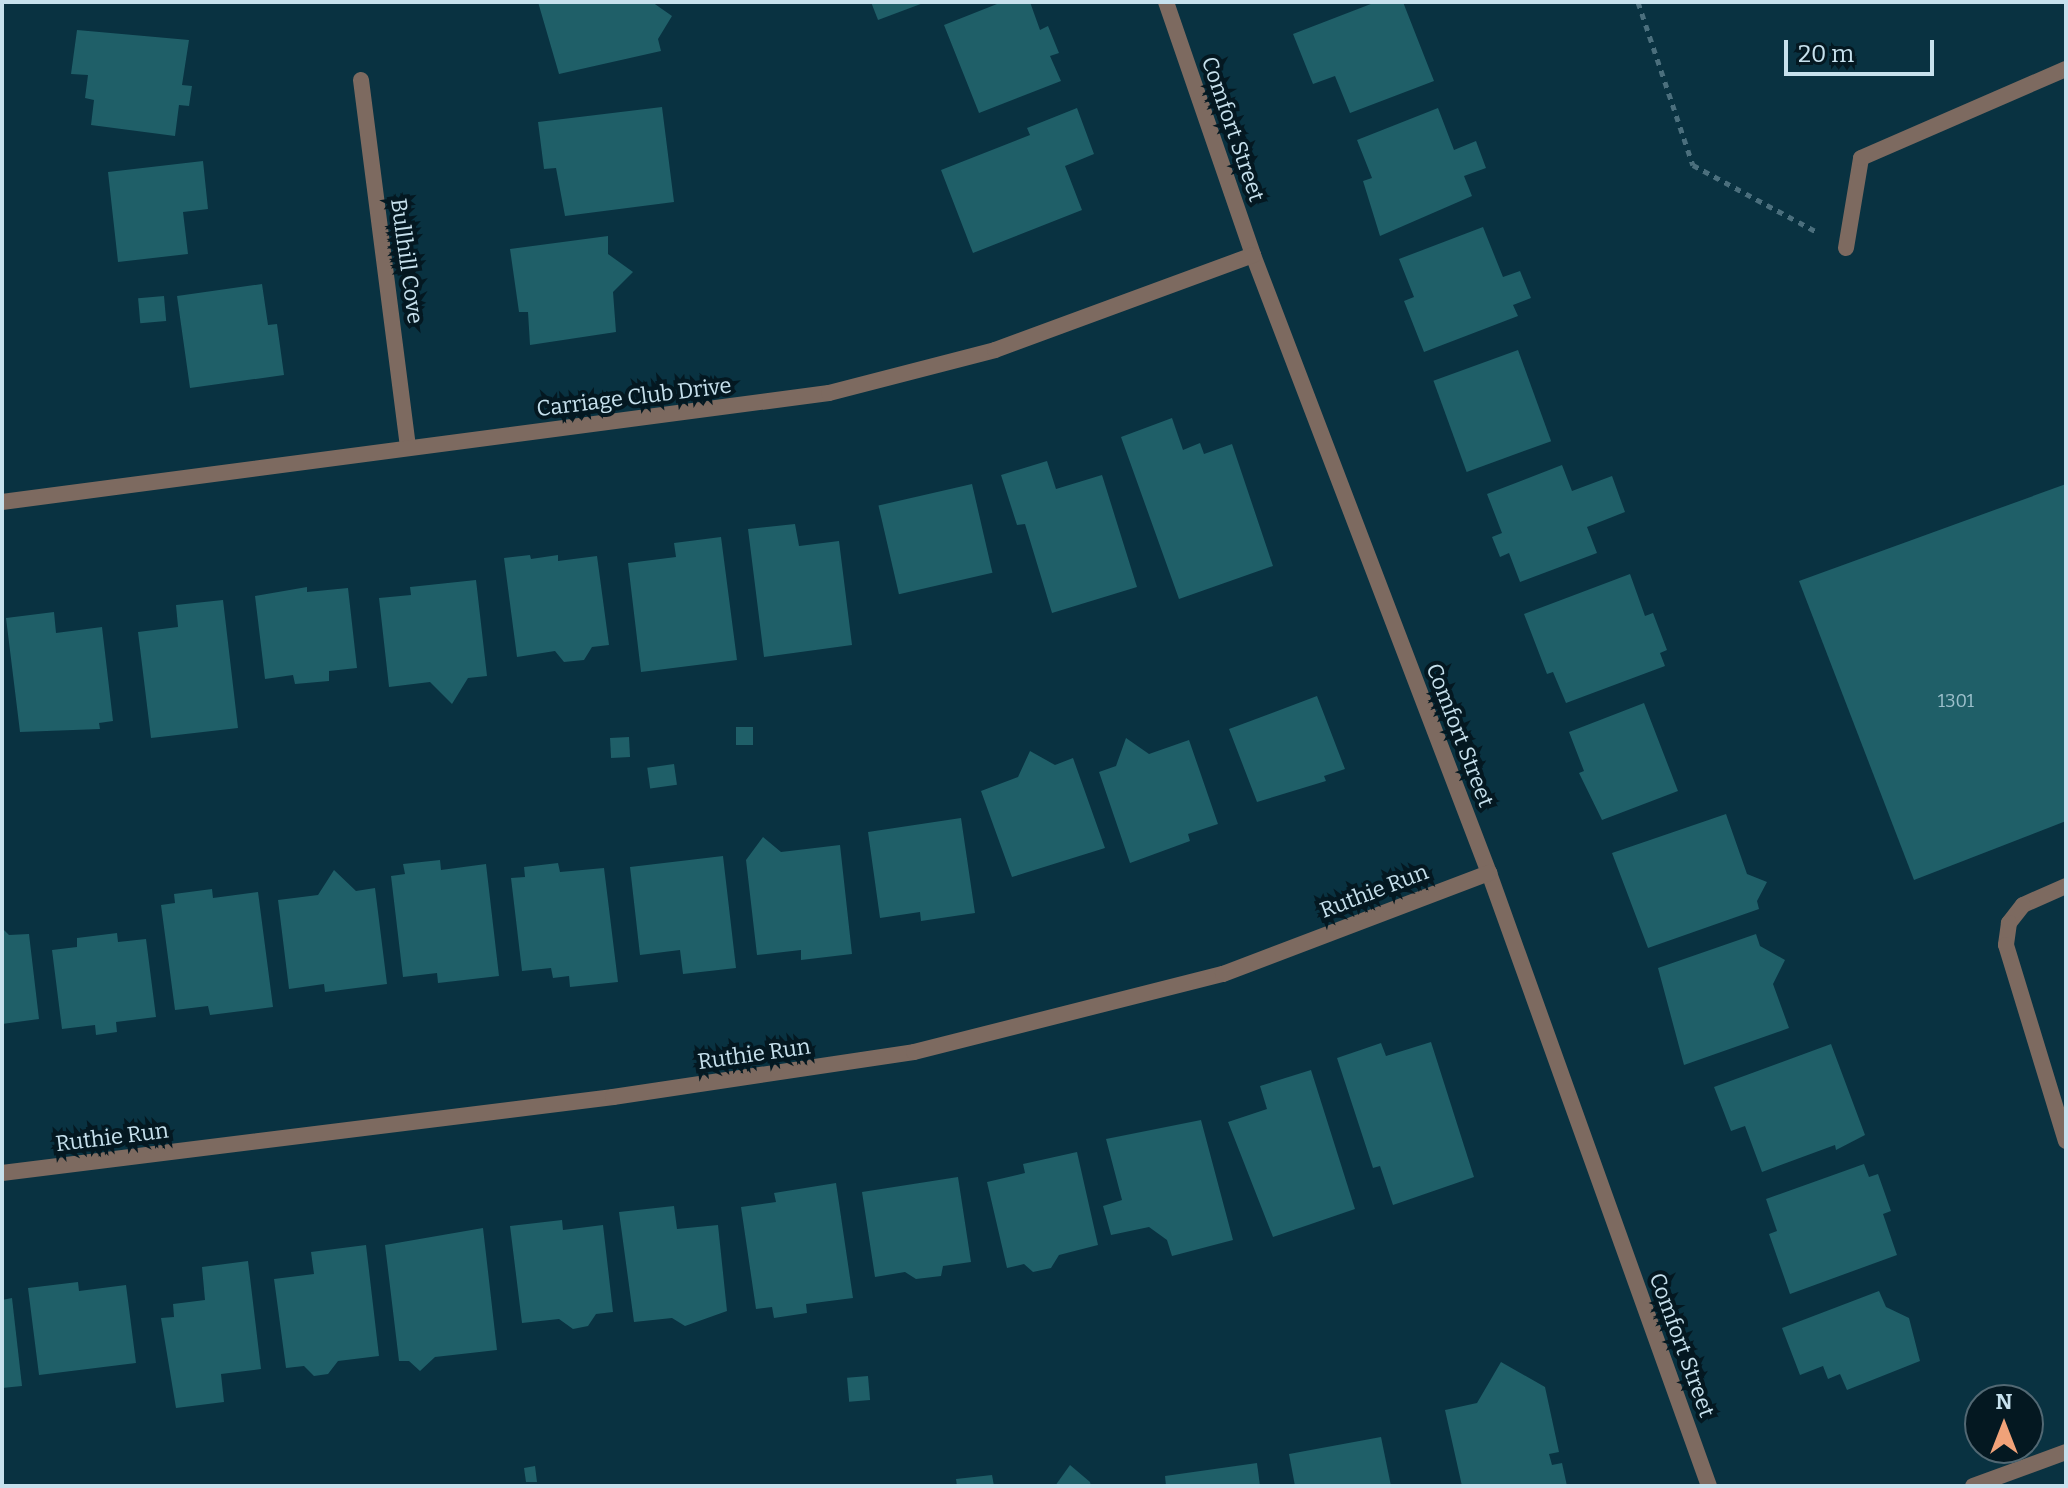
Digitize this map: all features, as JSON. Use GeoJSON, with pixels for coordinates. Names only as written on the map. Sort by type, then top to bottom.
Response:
{"type":"FeatureCollection","features":[{"type":"Feature","properties":{"kind":"street","name":"Comfort Street"},"geometry":{"type":"LineString","coordinates":[[1166,2],[1253,255],[1489,873],[1709,1486]]}},
{"type":"Feature","properties":{"kind":"street"},"geometry":{"type":"LineString","coordinates":[[1846,248],[1861,158],[2066,69]]}},
{"type":"Feature","properties":{"kind":"street","name":"Bullhill Cove"},"geometry":{"type":"LineString","coordinates":[[361,80],[408,448]]}},
{"type":"Feature","properties":{"kind":"street","name":"Carriage Club Drive"},"geometry":{"type":"LineString","coordinates":[[2,502],[829,393],[995,350],[1253,255]]}},
{"type":"Feature","properties":{"kind":"street","name":"Ruthie Run"},"geometry":{"type":"LineString","coordinates":[[2,1173],[613,1097],[914,1052],[1223,974],[1489,873]]}},
{"type":"Feature","properties":{"kind":"street"},"geometry":{"type":"LineString","coordinates":[[2066,886],[2023,905],[2009,923],[2006,945],[2066,1141]]}},
{"type":"Feature","properties":{"kind":"street"},"geometry":{"type":"LineString","coordinates":[[1973,1486],[2066,1452]]}},
{"type":"Feature","properties":{"kind":"path"},"geometry":{"type":"LineString","coordinates":[[1638,2],[1693,165],[1846,248]]}},
{"type":"Feature","properties":{"kind":"building"},"geometry":{"type":"Polygon","coordinates":[[[538,2],[652,2],[672,16],[658,39],[661,51],[559,74],[538,2]]]}},
{"type":"Feature","properties":{"kind":"building"},"geometry":{"type":"Polygon","coordinates":[[[871,2],[926,2],[878,20],[871,2]]]}},
{"type":"Feature","properties":{"kind":"building"},"geometry":{"type":"Polygon","coordinates":[[[1002,2],[1030,2],[1040,30],[1048,26],[1059,53],[1050,56],[1061,81],[979,113],[944,25],[1002,2]]]}},
{"type":"Feature","properties":{"kind":"building"},"geometry":{"type":"Polygon","coordinates":[[[1376,2],[1403,2],[1434,81],[1350,113],[1335,76],[1313,84],[1293,34],[1376,2]]]}},
{"type":"Feature","properties":{"kind":"building"},"geometry":{"type":"Polygon","coordinates":[[[77,30],[189,40],[182,85],[192,86],[189,106],[179,105],[175,136],[91,125],[94,100],[85,98],[88,75],[71,74],[77,30]]]}},
{"type":"Feature","properties":{"kind":"building"},"geometry":{"type":"Polygon","coordinates":[[[662,107],[674,202],[565,216],[556,168],[544,169],[538,122],[662,107]]]}},
{"type":"Feature","properties":{"kind":"building"},"geometry":{"type":"Polygon","coordinates":[[[1077,108],[1094,154],[1065,166],[1082,210],[973,253],[941,170],[1030,135],[1027,128],[1077,108]]]}},
{"type":"Feature","properties":{"kind":"building"},"geometry":{"type":"Polygon","coordinates":[[[1438,108],[1454,150],[1476,141],[1486,168],[1464,176],[1472,196],[1380,236],[1363,181],[1372,178],[1357,140],[1438,108]]]}},
{"type":"Feature","properties":{"kind":"building"},"geometry":{"type":"Polygon","coordinates":[[[203,161],[208,209],[183,212],[188,254],[118,262],[108,172],[203,161]]]}},
{"type":"Feature","properties":{"kind":"building"},"geometry":{"type":"Polygon","coordinates":[[[1483,227],[1503,277],[1520,271],[1531,298],[1513,305],[1518,316],[1424,352],[1404,301],[1414,297],[1399,259],[1483,227]]]}},
{"type":"Feature","properties":{"kind":"building"},"geometry":{"type":"Polygon","coordinates":[[[608,236],[608,254],[633,272],[613,292],[616,332],[530,345],[528,312],[519,312],[510,249],[608,236]]]}},
{"type":"Feature","properties":{"kind":"building"},"geometry":{"type":"Polygon","coordinates":[[[262,284],[268,325],[277,324],[284,375],[190,388],[177,296],[262,284]]]}},
{"type":"Feature","properties":{"kind":"building"},"geometry":{"type":"Polygon","coordinates":[[[164,296],[166,321],[140,323],[138,298],[164,296]]]}},
{"type":"Feature","properties":{"kind":"building"},"geometry":{"type":"Polygon","coordinates":[[[1518,350],[1551,441],[1467,472],[1433,381],[1518,350]]]}},
{"type":"Feature","properties":{"kind":"building"},"geometry":{"type":"Polygon","coordinates":[[[1172,418],[1183,450],[1200,443],[1204,454],[1232,444],[1273,566],[1179,599],[1121,437],[1172,418]]]}},
{"type":"Feature","properties":{"kind":"building"},"geometry":{"type":"Polygon","coordinates":[[[1047,461],[1056,489],[1102,475],[1137,587],[1052,613],[1025,524],[1017,525],[1001,475],[1047,461]]]}},
{"type":"Feature","properties":{"kind":"building"},"geometry":{"type":"Polygon","coordinates":[[[1562,465],[1572,491],[1612,476],[1625,512],[1587,527],[1597,553],[1520,582],[1509,553],[1500,557],[1492,537],[1502,533],[1487,494],[1562,465]]]}},
{"type":"Feature","properties":{"kind":"building"},"geometry":{"type":"Polygon","coordinates":[[[972,484],[992,573],[899,594],[878,506],[972,484]]]}},
{"type":"Feature","properties":{"kind":"building"},"geometry":{"type":"Polygon","coordinates":[[[2066,484],[2066,821],[1914,880],[1799,581],[2066,484]]]}},
{"type":"Feature","properties":{"kind":"building"},"geometry":{"type":"Polygon","coordinates":[[[795,524],[799,546],[839,541],[852,645],[764,657],[748,529],[795,524]]]}},
{"type":"Feature","properties":{"kind":"building"},"geometry":{"type":"Polygon","coordinates":[[[721,537],[737,660],[641,672],[628,563],[676,557],[674,543],[721,537]]]}},
{"type":"Feature","properties":{"kind":"building"},"geometry":{"type":"Polygon","coordinates":[[[530,555],[531,559],[558,555],[558,561],[597,556],[609,645],[592,647],[584,660],[564,662],[555,651],[517,657],[504,558],[530,555]]]}},
{"type":"Feature","properties":{"kind":"building"},"geometry":{"type":"Polygon","coordinates":[[[1630,574],[1645,616],[1653,613],[1667,650],[1660,653],[1665,666],[1566,703],[1553,672],[1547,674],[1524,614],[1630,574]]]}},
{"type":"Feature","properties":{"kind":"building"},"geometry":{"type":"Polygon","coordinates":[[[476,580],[487,676],[468,678],[452,704],[430,682],[389,687],[379,598],[411,595],[410,587],[476,580]]]}},
{"type":"Feature","properties":{"kind":"building"},"geometry":{"type":"Polygon","coordinates":[[[307,587],[307,592],[348,588],[357,668],[329,671],[329,681],[295,684],[293,675],[265,679],[255,596],[307,587]]]}},
{"type":"Feature","properties":{"kind":"building"},"geometry":{"type":"Polygon","coordinates":[[[223,600],[238,728],[151,738],[138,632],[178,627],[176,605],[223,600]]]}},
{"type":"Feature","properties":{"kind":"building"},"geometry":{"type":"Polygon","coordinates":[[[54,612],[56,633],[102,627],[113,721],[99,723],[100,729],[20,732],[6,618],[54,612]]]}},
{"type":"Feature","properties":{"kind":"building"},"geometry":{"type":"Polygon","coordinates":[[[1317,696],[1345,769],[1324,776],[1326,781],[1257,802],[1229,729],[1317,696]]]}},
{"type":"Feature","properties":{"kind":"building"},"geometry":{"type":"Polygon","coordinates":[[[1644,703],[1678,791],[1602,820],[1579,773],[1584,771],[1569,732],[1644,703]]]}},
{"type":"Feature","properties":{"kind":"building"},"geometry":{"type":"Polygon","coordinates":[[[736,727],[753,727],[753,745],[736,745],[736,727]]]}},
{"type":"Feature","properties":{"kind":"building"},"geometry":{"type":"Polygon","coordinates":[[[629,737],[630,757],[611,758],[610,738],[629,737]]]}},
{"type":"Feature","properties":{"kind":"building"},"geometry":{"type":"Polygon","coordinates":[[[1126,738],[1149,754],[1189,740],[1218,824],[1188,834],[1190,841],[1130,863],[1099,772],[1116,766],[1126,738]]]}},
{"type":"Feature","properties":{"kind":"building"},"geometry":{"type":"Polygon","coordinates":[[[1030,751],[1055,765],[1073,758],[1105,848],[1012,877],[981,791],[1018,777],[1030,751]]]}},
{"type":"Feature","properties":{"kind":"building"},"geometry":{"type":"Polygon","coordinates":[[[674,764],[677,785],[650,789],[647,768],[674,764]]]}},
{"type":"Feature","properties":{"kind":"building"},"geometry":{"type":"Polygon","coordinates":[[[1726,814],[1747,874],[1767,882],[1757,901],[1759,909],[1648,948],[1612,853],[1726,814]]]}},
{"type":"Feature","properties":{"kind":"building"},"geometry":{"type":"Polygon","coordinates":[[[961,818],[975,913],[921,921],[920,912],[880,918],[868,832],[961,818]]]}},
{"type":"Feature","properties":{"kind":"building"},"geometry":{"type":"Polygon","coordinates":[[[763,837],[781,852],[840,845],[852,954],[801,960],[801,950],[757,955],[746,860],[763,837]]]}},
{"type":"Feature","properties":{"kind":"building"},"geometry":{"type":"Polygon","coordinates":[[[723,856],[736,968],[683,974],[680,950],[640,955],[630,867],[723,856]]]}},
{"type":"Feature","properties":{"kind":"building"},"geometry":{"type":"Polygon","coordinates":[[[440,860],[441,870],[486,864],[499,976],[438,983],[437,973],[403,977],[391,876],[405,874],[403,864],[440,860]]]}},
{"type":"Feature","properties":{"kind":"building"},"geometry":{"type":"Polygon","coordinates":[[[558,863],[560,872],[604,868],[618,982],[570,987],[569,976],[553,978],[551,968],[522,971],[511,878],[525,877],[524,867],[558,863]]]}},
{"type":"Feature","properties":{"kind":"building"},"geometry":{"type":"Polygon","coordinates":[[[334,870],[356,891],[375,888],[387,984],[325,992],[324,984],[289,989],[278,900],[318,895],[334,870]]]}},
{"type":"Feature","properties":{"kind":"building"},"geometry":{"type":"Polygon","coordinates":[[[212,889],[213,898],[258,892],[273,1007],[210,1015],[208,1006],[175,1010],[161,905],[175,903],[174,894],[212,889]]]}},
{"type":"Feature","properties":{"kind":"building"},"geometry":{"type":"Polygon","coordinates":[[[2,928],[9,935],[29,934],[39,1019],[2,1024],[2,928]]]}},
{"type":"Feature","properties":{"kind":"building"},"geometry":{"type":"Polygon","coordinates":[[[117,933],[118,942],[146,939],[156,1017],[116,1022],[117,1032],[96,1035],[95,1025],[62,1029],[52,950],[77,947],[77,938],[117,933]]]}},
{"type":"Feature","properties":{"kind":"building"},"geometry":{"type":"Polygon","coordinates":[[[1756,934],[1760,946],[1785,960],[1773,984],[1789,1028],[1684,1065],[1658,968],[1756,934]]]}},
{"type":"Feature","properties":{"kind":"building"},"geometry":{"type":"Polygon","coordinates":[[[1431,1042],[1474,1177],[1393,1205],[1380,1166],[1373,1168],[1337,1058],[1381,1043],[1386,1056],[1431,1042]]]}},
{"type":"Feature","properties":{"kind":"building"},"geometry":{"type":"Polygon","coordinates":[[[1831,1044],[1865,1135],[1836,1150],[1835,1145],[1762,1172],[1745,1126],[1731,1131],[1714,1087],[1831,1044]]]}},
{"type":"Feature","properties":{"kind":"building"},"geometry":{"type":"Polygon","coordinates":[[[1311,1070],[1355,1209],[1273,1237],[1228,1122],[1267,1109],[1260,1086],[1311,1070]]]}},
{"type":"Feature","properties":{"kind":"building"},"geometry":{"type":"Polygon","coordinates":[[[1201,1120],[1233,1240],[1172,1256],[1167,1240],[1149,1227],[1111,1235],[1103,1206],[1122,1200],[1106,1139],[1201,1120]]]}},
{"type":"Feature","properties":{"kind":"building"},"geometry":{"type":"Polygon","coordinates":[[[1077,1152],[1098,1245],[1059,1255],[1051,1268],[1033,1272],[1024,1264],[1007,1268],[987,1182],[1025,1173],[1023,1164],[1077,1152]]]}},
{"type":"Feature","properties":{"kind":"building"},"geometry":{"type":"Polygon","coordinates":[[[1864,1164],[1869,1177],[1878,1174],[1891,1211],[1883,1214],[1897,1255],[1790,1294],[1769,1234],[1777,1231],[1766,1199],[1864,1164]]]}},
{"type":"Feature","properties":{"kind":"building"},"geometry":{"type":"Polygon","coordinates":[[[958,1177],[971,1262],[943,1266],[941,1276],[916,1279],[905,1272],[875,1277],[862,1192],[958,1177]]]}},
{"type":"Feature","properties":{"kind":"building"},"geometry":{"type":"Polygon","coordinates":[[[836,1183],[853,1298],[806,1304],[807,1313],[774,1318],[772,1307],[756,1309],[741,1207],[776,1202],[774,1193],[836,1183]]]}},
{"type":"Feature","properties":{"kind":"building"},"geometry":{"type":"Polygon","coordinates":[[[674,1206],[677,1229],[718,1225],[727,1311],[685,1326],[672,1318],[634,1322],[619,1212],[674,1206]]]}},
{"type":"Feature","properties":{"kind":"building"},"geometry":{"type":"Polygon","coordinates":[[[562,1220],[563,1230],[603,1225],[613,1312],[596,1314],[588,1326],[573,1329],[559,1319],[522,1323],[510,1226],[562,1220]]]}},
{"type":"Feature","properties":{"kind":"building"},"geometry":{"type":"Polygon","coordinates":[[[483,1228],[497,1350],[435,1357],[420,1371],[409,1361],[399,1361],[385,1245],[483,1228]]]}},
{"type":"Feature","properties":{"kind":"building"},"geometry":{"type":"Polygon","coordinates":[[[366,1245],[379,1356],[338,1361],[328,1374],[314,1376],[304,1366],[286,1368],[274,1279],[314,1274],[311,1252],[366,1245]]]}},
{"type":"Feature","properties":{"kind":"building"},"geometry":{"type":"Polygon","coordinates":[[[248,1261],[261,1369],[221,1374],[224,1402],[176,1408],[161,1318],[174,1317],[173,1304],[205,1300],[202,1267],[248,1261]]]}},
{"type":"Feature","properties":{"kind":"building"},"geometry":{"type":"Polygon","coordinates":[[[78,1282],[79,1291],[126,1285],[136,1363],[39,1375],[28,1288],[78,1282]]]}},
{"type":"Feature","properties":{"kind":"building"},"geometry":{"type":"Polygon","coordinates":[[[1879,1291],[1886,1307],[1909,1318],[1920,1361],[1847,1390],[1840,1374],[1828,1379],[1823,1366],[1800,1375],[1782,1328],[1879,1291]]]}},
{"type":"Feature","properties":{"kind":"building"},"geometry":{"type":"Polygon","coordinates":[[[12,1298],[22,1386],[2,1388],[2,1300],[12,1298]]]}},
{"type":"Feature","properties":{"kind":"building"},"geometry":{"type":"Polygon","coordinates":[[[1501,1362],[1545,1387],[1559,1452],[1549,1454],[1552,1465],[1562,1463],[1567,1486],[1462,1486],[1445,1410],[1477,1403],[1501,1362]]]}},
{"type":"Feature","properties":{"kind":"building"},"geometry":{"type":"Polygon","coordinates":[[[868,1376],[870,1400],[849,1402],[847,1378],[868,1376]]]}},
{"type":"Feature","properties":{"kind":"building"},"geometry":{"type":"Polygon","coordinates":[[[1381,1437],[1391,1486],[1295,1486],[1289,1454],[1381,1437]]]}},
{"type":"Feature","properties":{"kind":"building"},"geometry":{"type":"Polygon","coordinates":[[[1257,1463],[1260,1486],[1166,1486],[1165,1476],[1257,1463]]]}},
{"type":"Feature","properties":{"kind":"building"},"geometry":{"type":"Polygon","coordinates":[[[1070,1465],[1090,1482],[1091,1486],[1055,1486],[1070,1465]]]}},
{"type":"Feature","properties":{"kind":"building"},"geometry":{"type":"Polygon","coordinates":[[[535,1466],[537,1482],[526,1482],[524,1468],[535,1466]]]}},
{"type":"Feature","properties":{"kind":"building"},"geometry":{"type":"Polygon","coordinates":[[[992,1475],[994,1486],[957,1486],[956,1479],[992,1475]]]}}]}
